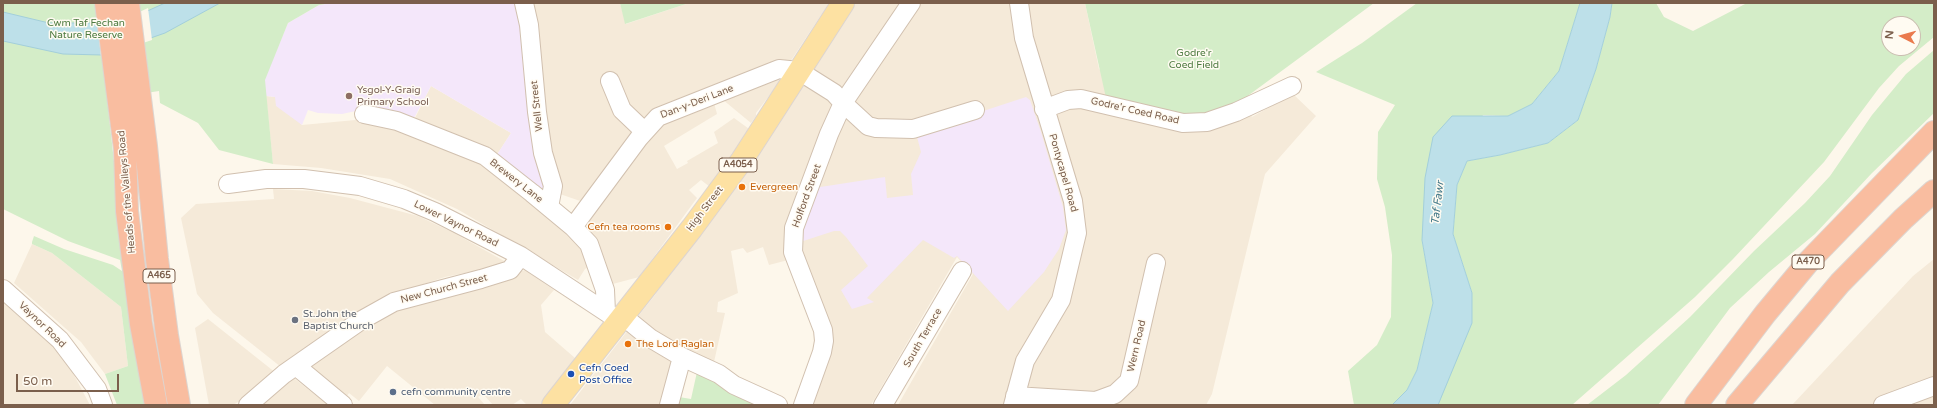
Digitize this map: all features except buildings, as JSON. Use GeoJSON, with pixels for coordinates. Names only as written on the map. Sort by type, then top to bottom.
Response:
{"type":"FeatureCollection","features":[{"type":"Feature","properties":{"kind":"highway","name":"Heads of the Valleys Road"},"geometry":{"type":"LineString","coordinates":[[106,3],[125,149],[128,219],[141,324],[156,405]]}},
{"type":"Feature","properties":{"kind":"highway","name":"A465"},"geometry":{"type":"LineString","coordinates":[[128,3],[146,146],[160,282],[179,405]]}},
{"type":"Feature","properties":{"kind":"highway","name":"A470"},"geometry":{"type":"LineString","coordinates":[[1696,405],[1765,314],[1810,260],[1934,132]]}},
{"type":"Feature","properties":{"kind":"highway"},"geometry":{"type":"LineString","coordinates":[[1737,405],[1840,283],[1902,219],[1934,191]]}},
{"type":"Feature","properties":{"kind":"main road","name":"High Street"},"geometry":{"type":"LineString","coordinates":[[553,405],[613,315],[692,228],[742,160],[843,3]]}},
{"type":"Feature","properties":{"kind":"street","name":"Well Street"},"geometry":{"type":"LineString","coordinates":[[524,3],[529,25],[537,112],[543,153],[553,186],[549,207]]}},
{"type":"Feature","properties":{"kind":"street","name":"Holford Street"},"geometry":{"type":"LineString","coordinates":[[803,405],[822,352],[824,341],[822,330],[793,252],[794,234],[829,134],[843,103],[912,3]]}},
{"type":"Feature","properties":{"kind":"street","name":"Pontycapel Road"},"geometry":{"type":"LineString","coordinates":[[1014,400],[1025,361],[1061,300],[1077,234],[1073,201],[1044,109],[1024,38],[1019,3]]}},
{"type":"Feature","properties":{"kind":"street","name":"Dan-y-Deri Lane"},"geometry":{"type":"LineString","coordinates":[[574,227],[644,131],[658,117],[779,69],[799,71]]}},
{"type":"Feature","properties":{"kind":"street"},"geometry":{"type":"LineString","coordinates":[[799,71],[834,93],[868,126],[876,128],[913,129],[965,108]]}},
{"type":"Feature","properties":{"kind":"street"},"geometry":{"type":"LineString","coordinates":[[610,81],[622,110],[644,131]]}},
{"type":"Feature","properties":{"kind":"street","name":"Godre'r Coed Road"},"geometry":{"type":"LineString","coordinates":[[1044,109],[1068,100],[1081,99],[1183,123],[1207,122],[1236,112],[1292,86]]}},
{"type":"Feature","properties":{"kind":"street","name":"Brewery Lane"},"geometry":{"type":"LineString","coordinates":[[364,114],[398,121],[485,156],[574,227],[589,244],[613,315]]}},
{"type":"Feature","properties":{"kind":"street","name":"Lower Vaynor Road"},"geometry":{"type":"LineString","coordinates":[[228,184],[266,179],[304,179],[360,186],[404,199],[435,212],[521,256],[613,315],[629,321],[650,338],[682,357],[719,374],[734,384],[778,405]]}},
{"type":"Feature","properties":{"kind":"street","name":"New Church Street"},"geometry":{"type":"LineString","coordinates":[[248,405],[284,374],[360,321],[394,302],[510,270],[521,256]]}},
{"type":"Feature","properties":{"kind":"street","name":"Wern Road"},"geometry":{"type":"LineString","coordinates":[[1014,400],[1096,401],[1114,394],[1129,381],[1156,263]]}},
{"type":"Feature","properties":{"kind":"street","name":"South Terrace"},"geometry":{"type":"LineString","coordinates":[[883,405],[962,271]]}},
{"type":"Feature","properties":{"kind":"street","name":"Vaynor Road"},"geometry":{"type":"LineString","coordinates":[[3,289],[60,340],[97,389],[103,405]]}},
{"type":"Feature","properties":{"kind":"street"},"geometry":{"type":"LineString","coordinates":[[669,405],[682,357]]}},
{"type":"Feature","properties":{"kind":"street"},"geometry":{"type":"LineString","coordinates":[[296,366],[343,405]]}},
{"type":"Feature","properties":{"kind":"street"},"geometry":{"type":"LineString","coordinates":[[1883,405],[1934,386]]}},
{"type":"Feature","properties":{"kind":"shaded area","name":"Ysgol-Y-Graig Primary School"},"geometry":{"type":"Polygon","coordinates":[[[331,3],[517,3],[548,184],[540,190],[496,156],[511,133],[431,86],[413,120],[369,108],[342,114],[318,113],[308,110],[302,125],[276,106],[275,97],[266,96],[264,80],[288,23],[319,5],[331,3]]]}},
{"type":"Feature","properties":{"kind":"shaded area"},"geometry":{"type":"Polygon","coordinates":[[[528,3],[620,3],[626,24],[689,3],[829,3],[790,62],[636,132],[583,202],[560,194],[545,143],[528,3]]]}},
{"type":"Feature","properties":{"kind":"shaded area"},"geometry":{"type":"Polygon","coordinates":[[[850,3],[1085,3],[1099,69],[1186,131],[1204,131],[1248,111],[1252,117],[1293,94],[1316,116],[1265,174],[1212,394],[1206,405],[898,405],[973,274],[957,257],[871,405],[807,405],[826,346],[792,259],[769,265],[763,247],[747,253],[743,248],[731,251],[738,293],[718,302],[717,312],[725,313],[714,362],[680,351],[636,319],[655,295],[850,3]]]}},
{"type":"Feature","properties":{"kind":"shaded area"},"geometry":{"type":"Polygon","coordinates":[[[778,76],[782,79],[756,113],[756,116],[751,123],[722,99],[778,76]]]}},
{"type":"Feature","properties":{"kind":"shaded area"},"geometry":{"type":"Polygon","coordinates":[[[431,86],[511,133],[496,156],[415,118],[431,86]]]}},
{"type":"Feature","properties":{"kind":"shaded area"},"geometry":{"type":"Polygon","coordinates":[[[266,96],[276,97],[302,125],[366,119],[462,155],[480,164],[483,163],[573,236],[592,265],[585,269],[578,280],[457,209],[390,179],[321,168],[273,164],[266,96]]]}},
{"type":"Feature","properties":{"kind":"shaded area"},"geometry":{"type":"Polygon","coordinates":[[[1026,97],[1030,100],[1041,132],[1063,207],[1066,230],[1059,249],[1044,272],[1008,311],[957,256],[954,258],[923,240],[867,298],[874,302],[852,309],[841,290],[868,266],[846,237],[840,231],[834,231],[797,243],[814,188],[885,177],[887,198],[913,195],[911,174],[921,152],[916,133],[1026,97]]]}},
{"type":"Feature","properties":{"kind":"shaded area"},"geometry":{"type":"Polygon","coordinates":[[[713,99],[717,114],[664,146],[677,169],[688,163],[687,161],[718,143],[714,132],[734,118],[752,131],[710,187],[701,180],[689,190],[697,198],[639,277],[609,285],[587,221],[650,128],[713,99]]]}},
{"type":"Feature","properties":{"kind":"shaded area"},"geometry":{"type":"Polygon","coordinates":[[[273,189],[312,191],[350,198],[418,216],[454,233],[506,262],[504,265],[445,277],[400,292],[281,367],[213,313],[197,294],[181,218],[196,204],[274,199],[273,189]]]}},
{"type":"Feature","properties":{"kind":"shaded area"},"geometry":{"type":"Polygon","coordinates":[[[32,244],[52,253],[121,307],[128,366],[105,374],[81,342],[14,283],[32,244]]]}},
{"type":"Feature","properties":{"kind":"shaded area"},"geometry":{"type":"Polygon","coordinates":[[[1934,259],[1934,405],[1792,405],[1913,276],[1934,259]]]}},
{"type":"Feature","properties":{"kind":"shaded area"},"geometry":{"type":"Polygon","coordinates":[[[525,270],[554,290],[541,305],[545,332],[575,358],[572,365],[541,405],[527,405],[521,399],[512,405],[493,405],[483,394],[478,397],[485,405],[435,405],[387,366],[359,401],[349,393],[347,396],[316,373],[311,371],[311,365],[373,318],[525,270]]]}},
{"type":"Feature","properties":{"kind":"shaded area"},"geometry":{"type":"Polygon","coordinates":[[[3,302],[58,351],[68,364],[90,405],[3,405],[3,302]]]}},
{"type":"Feature","properties":{"kind":"shaded area"},"geometry":{"type":"Polygon","coordinates":[[[208,319],[276,373],[269,383],[233,405],[209,405],[195,328],[208,319]]]}},
{"type":"Feature","properties":{"kind":"shaded area"},"geometry":{"type":"Polygon","coordinates":[[[628,330],[674,358],[663,405],[570,405],[628,330]]]}},
{"type":"Feature","properties":{"kind":"shaded area"},"geometry":{"type":"Polygon","coordinates":[[[291,378],[295,379],[328,405],[261,405],[291,378]]]}},
{"type":"Feature","properties":{"kind":"green space"},"geometry":{"type":"Polygon","coordinates":[[[3,3],[331,3],[319,5],[288,23],[265,80],[273,164],[219,150],[198,123],[160,103],[159,91],[107,99],[130,305],[145,405],[117,405],[105,374],[128,366],[121,307],[52,253],[32,244],[32,242],[34,236],[64,249],[113,265],[122,271],[120,260],[68,241],[3,209],[3,3]]]}},
{"type":"Feature","properties":{"kind":"green space"},"geometry":{"type":"Polygon","coordinates":[[[620,3],[689,3],[625,24],[620,3]]]}},
{"type":"Feature","properties":{"kind":"green space","name":"Godre'r Coed Field"},"geometry":{"type":"Polygon","coordinates":[[[1085,3],[1374,3],[1234,106],[1203,115],[1181,116],[1106,98],[1085,3]]]}},
{"type":"Feature","properties":{"kind":"green space"},"geometry":{"type":"Polygon","coordinates":[[[1417,3],[1580,3],[1559,71],[1532,104],[1508,116],[1483,115],[1422,240],[1433,303],[1417,370],[1407,390],[1392,405],[1354,405],[1348,371],[1377,345],[1391,317],[1392,255],[1385,207],[1377,179],[1378,132],[1395,105],[1316,72],[1362,43],[1417,3]]]}},
{"type":"Feature","properties":{"kind":"green space"},"geometry":{"type":"Polygon","coordinates":[[[1612,3],[1656,3],[1664,17],[1693,31],[1747,3],[1934,3],[1934,37],[1921,48],[1921,16],[1881,16],[1881,56],[1911,56],[1899,66],[1879,88],[1824,162],[1733,259],[1695,297],[1572,405],[1438,405],[1472,293],[1453,234],[1457,185],[1467,161],[1500,155],[1548,143],[1578,120],[1596,69],[1610,17],[1612,3]]]}},
{"type":"Feature","properties":{"kind":"green space"},"geometry":{"type":"Polygon","coordinates":[[[1934,50],[1934,113],[1872,173],[1815,234],[1769,272],[1730,308],[1658,405],[1587,405],[1626,375],[1690,317],[1754,251],[1805,203],[1830,176],[1872,115],[1906,74],[1934,50]]]}},
{"type":"Feature","properties":{"kind":"green space"},"geometry":{"type":"Polygon","coordinates":[[[697,372],[769,405],[678,405],[679,397],[691,399],[697,372]]]}},
{"type":"Feature","properties":{"kind":"water","name":"Cwm Taf Fechan Nature Reserve"},"geometry":{"type":"Polygon","coordinates":[[[165,3],[220,3],[165,33],[102,55],[63,54],[3,41],[3,12],[49,23],[121,23],[165,3]]]}},
{"type":"Feature","properties":{"kind":"water","name":"Taf Fawr"},"geometry":{"type":"Polygon","coordinates":[[[1580,3],[1612,3],[1610,17],[1596,69],[1578,120],[1548,143],[1500,155],[1467,161],[1457,185],[1453,234],[1472,293],[1472,323],[1438,405],[1392,405],[1407,390],[1417,370],[1433,303],[1422,240],[1425,178],[1433,137],[1452,116],[1508,116],[1532,104],[1559,71],[1580,3]]]}},
{"type":"Feature","properties":{"kind":"pier"},"geometry":{"type":"Polygon","coordinates":[[[148,8],[152,40],[101,57],[97,21],[120,21],[148,8]]]}},
{"type":"Feature","properties":{"kind":"place","name":"Ysgol-Y-Graig Primary School"},"geometry":{"type":"Point","coordinates":[349,96]}},
{"type":"Feature","properties":{"kind":"place","name":"Evergreen"},"geometry":{"type":"Point","coordinates":[742,187]}},
{"type":"Feature","properties":{"kind":"place","name":"Cefn tea rooms"},"geometry":{"type":"Point","coordinates":[668,227]}},
{"type":"Feature","properties":{"kind":"place","name":"St.John the Baptist Church"},"geometry":{"type":"Point","coordinates":[295,320]}},
{"type":"Feature","properties":{"kind":"place","name":"The Lord Raglan"},"geometry":{"type":"Point","coordinates":[628,344]}},
{"type":"Feature","properties":{"kind":"place","name":"Cefn Coed Post Office"},"geometry":{"type":"Point","coordinates":[571,374]}},
{"type":"Feature","properties":{"kind":"place","name":"cefn community centre"},"geometry":{"type":"Point","coordinates":[393,392]}}]}
